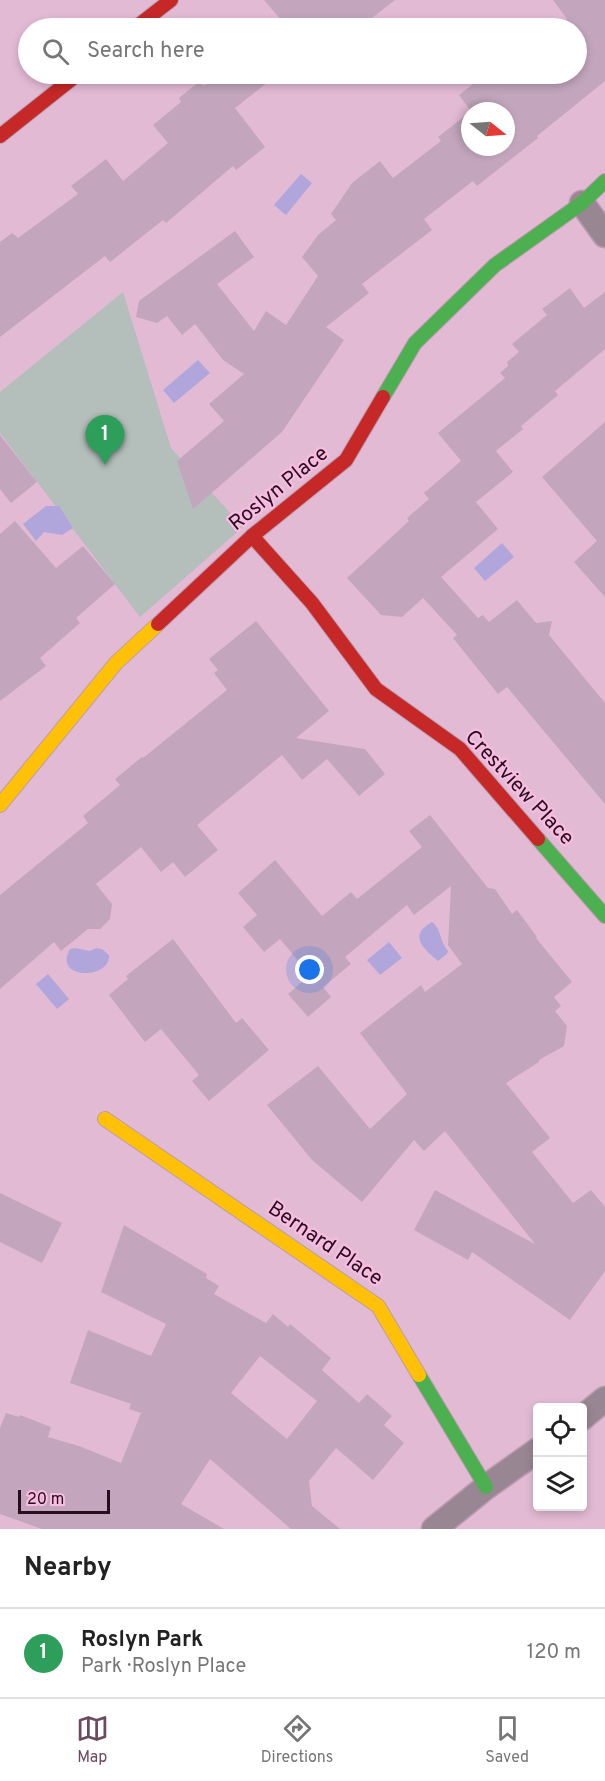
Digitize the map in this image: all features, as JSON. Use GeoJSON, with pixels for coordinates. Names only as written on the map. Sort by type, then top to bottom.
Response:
{"type":"FeatureCollection","features":[{"type":"Feature","properties":{"kind":"street"},"geometry":{"type":"LineString","coordinates":[[148,18],[171,0]]}},
{"type":"Feature","properties":{"kind":"street"},"geometry":{"type":"LineString","coordinates":[[0,136],[65,84]]}},
{"type":"Feature","properties":{"kind":"street","name":"Roslyn Place"},"geometry":{"type":"LineString","coordinates":[[0,805],[116,663],[252,536],[346,460],[415,343],[495,265],[582,203],[605,181]]}},
{"type":"Feature","properties":{"kind":"street"},"geometry":{"type":"LineString","coordinates":[[582,203],[605,235]]}},
{"type":"Feature","properties":{"kind":"street","name":"Crestview Place"},"geometry":{"type":"LineString","coordinates":[[252,536],[312,603],[376,689],[460,749],[605,916]]}},
{"type":"Feature","properties":{"kind":"street","name":"Bernard Place"},"geometry":{"type":"LineString","coordinates":[[105,1119],[378,1306],[486,1487]]}},
{"type":"Feature","properties":{"kind":"street"},"geometry":{"type":"LineString","coordinates":[[587,1414],[605,1399]]}},
{"type":"Feature","properties":{"kind":"street"},"geometry":{"type":"LineString","coordinates":[[434,1529],[533,1453]]}},
{"type":"Feature","properties":{"kind":"shaded area"},"geometry":{"type":"Polygon","coordinates":[[[301,174],[312,183],[286,215],[274,205],[301,174]]]}},
{"type":"Feature","properties":{"kind":"shaded area"},"geometry":{"type":"Polygon","coordinates":[[[123,292],[171,448],[243,527],[140,617],[0,433],[0,392],[123,292]]]}},
{"type":"Feature","properties":{"kind":"shaded area"},"geometry":{"type":"Polygon","coordinates":[[[198,360],[210,373],[174,403],[163,390],[198,360]]]}},
{"type":"Feature","properties":{"kind":"shaded area"},"geometry":{"type":"Polygon","coordinates":[[[46,506],[59,506],[73,528],[62,535],[44,532],[36,541],[23,524],[46,506]]]}},
{"type":"Feature","properties":{"kind":"shaded area"},"geometry":{"type":"Polygon","coordinates":[[[502,543],[514,557],[485,581],[474,568],[502,543]]]}},
{"type":"Feature","properties":{"kind":"shaded area"},"geometry":{"type":"Polygon","coordinates":[[[432,922],[448,951],[438,961],[423,946],[419,937],[425,927],[432,922]]]}},
{"type":"Feature","properties":{"kind":"shaded area"},"geometry":{"type":"Polygon","coordinates":[[[389,942],[402,958],[380,975],[367,960],[389,942]]]}},
{"type":"Feature","properties":{"kind":"shaded area"},"geometry":{"type":"Polygon","coordinates":[[[96,948],[102,949],[109,955],[107,963],[101,969],[93,972],[75,971],[69,967],[67,959],[70,949],[90,951],[96,948]]]}},
{"type":"Feature","properties":{"kind":"shaded area"},"geometry":{"type":"Polygon","coordinates":[[[48,974],[69,999],[57,1009],[36,984],[48,974]]]}},
{"type":"Feature","properties":{"kind":"building"},"geometry":{"type":"Polygon","coordinates":[[[264,0],[395,0],[372,18],[279,18],[264,0]]]}},
{"type":"Feature","properties":{"kind":"building"},"geometry":{"type":"Polygon","coordinates":[[[553,0],[605,0],[605,81],[537,136],[538,138],[477,186],[473,181],[424,219],[432,230],[362,284],[369,293],[326,327],[344,340],[282,432],[193,509],[177,461],[224,421],[209,404],[244,374],[223,360],[195,324],[182,335],[167,316],[157,323],[136,317],[139,301],[235,231],[254,257],[217,284],[254,331],[266,311],[286,325],[318,276],[302,257],[318,235],[336,220],[331,214],[352,183],[380,161],[393,178],[441,141],[438,137],[461,119],[461,156],[515,156],[515,102],[464,102],[459,95],[473,84],[587,84],[587,18],[566,18],[553,0]]]}},
{"type":"Feature","properties":{"kind":"building"},"geometry":{"type":"Polygon","coordinates":[[[196,84],[204,86],[206,84],[265,84],[235,108],[265,147],[236,170],[233,166],[166,223],[163,220],[110,262],[105,256],[0,337],[0,242],[12,233],[18,238],[78,194],[71,186],[106,159],[123,181],[168,143],[153,125],[181,102],[179,98],[196,84]]]}},
{"type":"Feature","properties":{"kind":"building"},"geometry":{"type":"Polygon","coordinates":[[[570,288],[584,308],[605,292],[605,349],[555,391],[558,395],[496,451],[513,472],[476,502],[498,529],[441,577],[478,618],[483,615],[489,622],[517,600],[536,623],[552,621],[549,635],[605,703],[605,804],[507,687],[498,694],[453,638],[457,635],[423,598],[402,617],[381,615],[347,578],[409,521],[407,518],[429,499],[424,493],[461,461],[438,433],[505,378],[500,373],[508,366],[507,362],[519,352],[512,344],[547,315],[542,309],[570,288]]]}},
{"type":"Feature","properties":{"kind":"building"},"geometry":{"type":"Polygon","coordinates":[[[605,422],[605,597],[574,562],[597,541],[542,477],[605,422]]]}},
{"type":"Feature","properties":{"kind":"building"},"geometry":{"type":"Polygon","coordinates":[[[0,435],[37,482],[11,503],[0,489],[0,435]]]}},
{"type":"Feature","properties":{"kind":"building"},"geometry":{"type":"Polygon","coordinates":[[[15,521],[56,568],[83,546],[115,584],[76,618],[80,623],[40,658],[46,666],[0,701],[0,534],[15,521]]]}},
{"type":"Feature","properties":{"kind":"building"},"geometry":{"type":"Polygon","coordinates":[[[256,621],[329,711],[296,738],[365,749],[385,774],[359,796],[327,759],[302,780],[282,755],[197,825],[218,850],[185,877],[173,862],[161,872],[141,847],[96,884],[112,904],[110,919],[100,929],[88,929],[61,951],[54,942],[0,989],[0,895],[88,823],[83,816],[120,785],[115,779],[227,690],[214,673],[218,670],[209,659],[256,621]]]}},
{"type":"Feature","properties":{"kind":"building"},"geometry":{"type":"Polygon","coordinates":[[[430,815],[488,888],[495,889],[512,914],[517,910],[536,938],[572,982],[554,997],[561,1006],[555,1011],[567,1026],[564,1046],[506,1083],[550,1138],[532,1152],[573,1203],[591,1190],[605,1207],[605,1271],[570,1320],[472,1252],[468,1260],[414,1230],[435,1190],[535,1244],[445,1131],[424,1151],[414,1140],[362,1202],[312,1160],[267,1105],[318,1066],[370,1129],[407,1094],[360,1033],[421,985],[425,992],[462,964],[448,945],[451,886],[414,915],[407,905],[345,957],[351,964],[323,987],[331,997],[308,1017],[288,994],[310,975],[280,939],[264,952],[243,927],[257,915],[238,893],[275,860],[322,916],[351,892],[357,899],[422,847],[409,831],[430,815]]]}},
{"type":"Feature","properties":{"kind":"building"},"geometry":{"type":"Polygon","coordinates":[[[173,939],[236,1023],[242,1018],[269,1050],[209,1101],[192,1081],[199,1075],[161,1029],[145,1042],[109,995],[128,979],[126,976],[173,939]]]}},
{"type":"Feature","properties":{"kind":"building"},"geometry":{"type":"Polygon","coordinates":[[[0,1193],[62,1223],[42,1263],[0,1242],[0,1193]]]}},
{"type":"Feature","properties":{"kind":"building"},"geometry":{"type":"Polygon","coordinates":[[[124,1225],[207,1274],[206,1278],[219,1286],[214,1294],[266,1323],[273,1314],[288,1327],[290,1324],[331,1358],[322,1370],[359,1403],[367,1394],[392,1416],[384,1425],[404,1443],[373,1480],[336,1448],[309,1481],[312,1506],[340,1529],[291,1529],[210,1459],[181,1504],[224,1529],[42,1529],[0,1514],[0,1428],[6,1413],[19,1417],[20,1415],[51,1427],[48,1437],[79,1446],[121,1463],[141,1413],[129,1409],[131,1404],[70,1383],[88,1330],[151,1356],[166,1324],[101,1292],[124,1225]],[[260,1356],[231,1393],[287,1439],[317,1401],[260,1356]]]}},
{"type":"Feature","properties":{"kind":"traffic: fast"},"geometry":{"type":"LineString","coordinates":[[383,397],[415,343],[495,265],[582,203],[605,181]]}},
{"type":"Feature","properties":{"kind":"traffic: fast"},"geometry":{"type":"LineString","coordinates":[[538,839],[605,916]]}},
{"type":"Feature","properties":{"kind":"traffic: fast"},"geometry":{"type":"LineString","coordinates":[[419,1375],[486,1487]]}},
{"type":"Feature","properties":{"kind":"traffic: slow"},"geometry":{"type":"LineString","coordinates":[[0,805],[116,663],[158,624]]}},
{"type":"Feature","properties":{"kind":"traffic: slow"},"geometry":{"type":"LineString","coordinates":[[105,1119],[378,1306],[419,1375]]}},
{"type":"Feature","properties":{"kind":"traffic: jam"},"geometry":{"type":"LineString","coordinates":[[148,18],[171,0]]}},
{"type":"Feature","properties":{"kind":"traffic: jam"},"geometry":{"type":"LineString","coordinates":[[0,136],[65,84]]}},
{"type":"Feature","properties":{"kind":"traffic: jam"},"geometry":{"type":"LineString","coordinates":[[158,624],[252,536],[346,460],[383,397]]}},
{"type":"Feature","properties":{"kind":"traffic: jam"},"geometry":{"type":"LineString","coordinates":[[252,536],[312,603],[376,689],[460,749],[538,839]]}},
{"type":"Feature","properties":{"kind":"place","name":"Roslyn Park"},"geometry":{"type":"Point","coordinates":[105,465]}}]}
